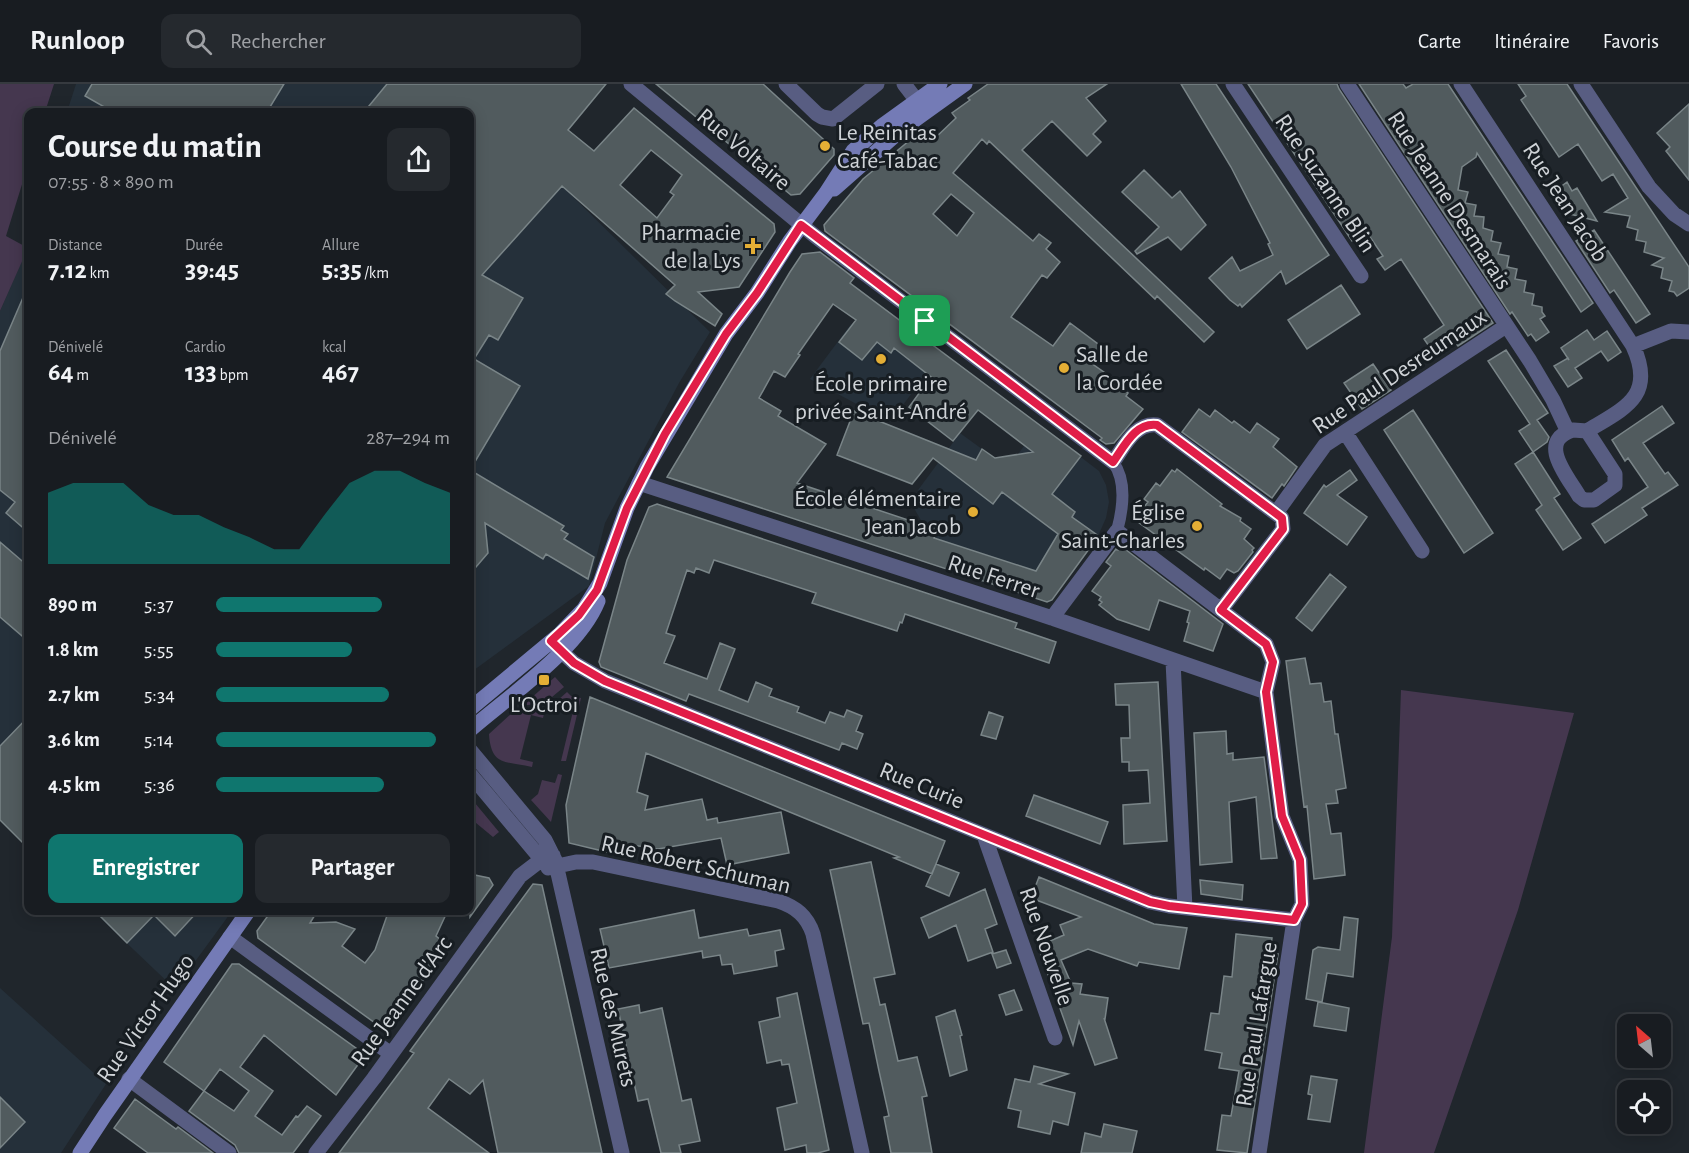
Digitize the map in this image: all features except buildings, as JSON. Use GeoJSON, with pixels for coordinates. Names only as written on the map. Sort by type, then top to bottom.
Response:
{"type":"FeatureCollection","features":[{"type":"Feature","properties":{"kind":"main road"},"geometry":{"type":"LineString","coordinates":[[474,726],[556,646],[597,590],[619,528],[639,483],[665,434],[726,334],[757,293],[801,225],[817,205],[880,148],[940,84]]}},
{"type":"Feature","properties":{"kind":"main road"},"geometry":{"type":"LineString","coordinates":[[921,106],[965,84]]}},
{"type":"Feature","properties":{"kind":"main road"},"geometry":{"type":"LineString","coordinates":[[474,706],[556,646]]}},
{"type":"Feature","properties":{"kind":"main road","name":"Rue Victor Hugo"},"geometry":{"type":"LineString","coordinates":[[80,1153],[129,1079],[245,915]]}},
{"type":"Feature","properties":{"kind":"street","name":"Rue Voltaire"},"geometry":{"type":"LineString","coordinates":[[631,84],[801,225],[1113,462]]}},
{"type":"Feature","properties":{"kind":"street"},"geometry":{"type":"LineString","coordinates":[[786,84],[817,114],[828,119],[840,115],[877,84]]}},
{"type":"Feature","properties":{"kind":"street"},"geometry":{"type":"LineString","coordinates":[[904,84],[921,106]]}},
{"type":"Feature","properties":{"kind":"street","name":"Rue Suzanne Blin"},"geometry":{"type":"LineString","coordinates":[[1233,84],[1361,276]]}},
{"type":"Feature","properties":{"kind":"street","name":"Rue Jeanne Desmarais"},"geometry":{"type":"LineString","coordinates":[[1347,84],[1553,399],[1568,432]]}},
{"type":"Feature","properties":{"kind":"street","name":"Rue Jean Jacob"},"geometry":{"type":"LineString","coordinates":[[1461,84],[1633,346],[1641,366],[1642,375],[1634,398],[1622,409],[1587,431]]}},
{"type":"Feature","properties":{"kind":"street"},"geometry":{"type":"LineString","coordinates":[[1581,84],[1649,187],[1674,214],[1689,224]]}},
{"type":"Feature","properties":{"kind":"street","name":"Rue Paul Desreumaux"},"geometry":{"type":"LineString","coordinates":[[1276,513],[1303,478],[1322,448],[1506,326]]}},
{"type":"Feature","properties":{"kind":"street"},"geometry":{"type":"LineString","coordinates":[[1633,346],[1671,331],[1689,332]]}},
{"type":"Feature","properties":{"kind":"street"},"geometry":{"type":"LineString","coordinates":[[1052,618],[1117,531],[1122,504],[1122,486],[1113,462],[1138,429],[1149,424],[1157,425],[1282,518],[1283,529],[1221,610]]}},
{"type":"Feature","properties":{"kind":"street"},"geometry":{"type":"LineString","coordinates":[[1587,431],[1612,467],[1616,480],[1610,490],[1594,501],[1584,500],[1579,496],[1556,459],[1555,447],[1559,439],[1568,432],[1587,431]]}},
{"type":"Feature","properties":{"kind":"street"},"geometry":{"type":"LineString","coordinates":[[1345,432],[1422,551]]}},
{"type":"Feature","properties":{"kind":"street","name":"Rue Ferrer"},"geometry":{"type":"LineString","coordinates":[[639,483],[1052,618],[1266,692]]}},
{"type":"Feature","properties":{"kind":"street"},"geometry":{"type":"LineString","coordinates":[[1117,531],[1266,644],[1273,662],[1266,692]]}},
{"type":"Feature","properties":{"kind":"street","name":"Rue Curie"},"geometry":{"type":"LineString","coordinates":[[556,646],[583,669],[605,681],[1150,902],[1294,920]]}},
{"type":"Feature","properties":{"kind":"street"},"geometry":{"type":"LineString","coordinates":[[1173,661],[1185,908]]}},
{"type":"Feature","properties":{"kind":"street","name":"Rue Paul Lafargue"},"geometry":{"type":"LineString","coordinates":[[1259,1153],[1294,920],[1302,904],[1300,860],[1282,816],[1266,692]]}},
{"type":"Feature","properties":{"kind":"street","name":"Rue des Murets"},"geometry":{"type":"LineString","coordinates":[[474,755],[543,837],[562,892],[622,1153]]}},
{"type":"Feature","properties":{"kind":"street","name":"Rue des Murets"},"geometry":{"type":"LineString","coordinates":[[474,778],[550,862]]}},
{"type":"Feature","properties":{"kind":"street","name":"Rue Nouvelle"},"geometry":{"type":"LineString","coordinates":[[984,835],[1055,1038]]}},
{"type":"Feature","properties":{"kind":"street","name":"Rue Jeanne d'Arc"},"geometry":{"type":"LineString","coordinates":[[315,1153],[391,1054],[520,876],[550,862]]}},
{"type":"Feature","properties":{"kind":"street","name":"Rue Robert Schuman"},"geometry":{"type":"LineString","coordinates":[[550,862],[593,862],[778,901],[799,911],[808,921],[813,934],[862,1153]]}},
{"type":"Feature","properties":{"kind":"street"},"geometry":{"type":"LineString","coordinates":[[230,937],[391,1054]]}},
{"type":"Feature","properties":{"kind":"street"},"geometry":{"type":"LineString","coordinates":[[129,1079],[229,1153]]}},
{"type":"Feature","properties":{"kind":"shaded area"},"geometry":{"type":"Polygon","coordinates":[[[0,84],[54,84],[46,108],[24,108],[24,178],[6,236],[24,246],[24,257],[0,311],[0,84]]]}},
{"type":"Feature","properties":{"kind":"shaded area"},"geometry":{"type":"Polygon","coordinates":[[[76,84],[520,84],[560,123],[594,151],[562,186],[710,332],[679,383],[605,523],[589,586],[474,670],[474,108],[68,108],[76,84]]]}},
{"type":"Feature","properties":{"kind":"shaded area"},"geometry":{"type":"Polygon","coordinates":[[[24,256],[24,844],[0,820],[0,311],[24,256]]]}},
{"type":"Feature","properties":{"kind":"shaded area","name":"École primaire privée Saint-André"},"geometry":{"type":"Polygon","coordinates":[[[851,324],[943,352],[890,422],[810,379],[851,324]]]}},
{"type":"Feature","properties":{"kind":"shaded area","name":"École élémentaire Jean Jacob"},"geometry":{"type":"Polygon","coordinates":[[[1039,425],[1099,471],[1106,485],[1109,502],[1106,518],[1098,536],[1057,546],[1079,562],[1052,600],[1047,602],[913,558],[923,524],[910,501],[960,433],[1008,468],[1039,425]]]}},
{"type":"Feature","properties":{"kind":"shaded area"},"geometry":{"type":"Polygon","coordinates":[[[555,677],[564,687],[546,702],[522,706],[555,677]]]}},
{"type":"Feature","properties":{"kind":"shaded area"},"geometry":{"type":"Polygon","coordinates":[[[1401,690],[1574,713],[1518,910],[1434,1153],[1364,1153],[1392,937],[1401,690]]]}},
{"type":"Feature","properties":{"kind":"shaded area"},"geometry":{"type":"Polygon","coordinates":[[[567,692],[571,696],[581,698],[566,761],[561,761],[574,707],[560,703],[558,700],[567,692]]]}},
{"type":"Feature","properties":{"kind":"shaded area"},"geometry":{"type":"Polygon","coordinates":[[[545,709],[543,718],[531,715],[520,759],[533,762],[532,767],[507,762],[496,757],[490,744],[489,734],[512,713],[545,709]]]}},
{"type":"Feature","properties":{"kind":"shaded area"},"geometry":{"type":"Polygon","coordinates":[[[558,774],[562,775],[551,822],[531,800],[538,794],[542,780],[555,783],[558,774]]]}},
{"type":"Feature","properties":{"kind":"shaded area"},"geometry":{"type":"Polygon","coordinates":[[[474,802],[499,832],[493,837],[474,821],[474,802]]]}},
{"type":"Feature","properties":{"kind":"shaded area"},"geometry":{"type":"Polygon","coordinates":[[[97,915],[229,915],[175,989],[97,915]]]}},
{"type":"Feature","properties":{"kind":"shaded area"},"geometry":{"type":"Polygon","coordinates":[[[0,988],[106,1084],[61,1153],[0,1153],[0,988]]]}},
{"type":"Feature","properties":{"kind":"place","name":"Le Reinitas Café-Tabac"},"geometry":{"type":"Point","coordinates":[825,146]}},
{"type":"Feature","properties":{"kind":"place","name":"Pharmacie de la Lys"},"geometry":{"type":"Point","coordinates":[753,246]}},
{"type":"Feature","properties":{"kind":"place","name":"École primaire privée Saint-André"},"geometry":{"type":"Point","coordinates":[881,359]}},
{"type":"Feature","properties":{"kind":"place","name":"Salle de la Cordée"},"geometry":{"type":"Point","coordinates":[1064,368]}},
{"type":"Feature","properties":{"kind":"place","name":"École élémentaire Jean Jacob"},"geometry":{"type":"Point","coordinates":[973,512]}},
{"type":"Feature","properties":{"kind":"place","name":"Église Saint-Charles"},"geometry":{"type":"Point","coordinates":[1197,526]}},
{"type":"Feature","properties":{"kind":"place","name":"L'Octroi"},"geometry":{"type":"Point","coordinates":[544,680]}},
{"type":"Feature","properties":{"kind":"route"},"geometry":{"type":"LineString","coordinates":[[801,225],[925,321],[1113,462],[1138,429],[1149,424],[1157,425],[1282,518],[1283,529],[1221,610],[1266,644],[1273,662],[1266,692],[1282,816],[1298,852],[1303,893],[1302,904],[1294,920],[1150,902],[591,675],[561,652],[551,641],[579,615],[597,590],[627,508],[665,434],[726,334],[757,293],[801,225]]}}]}
